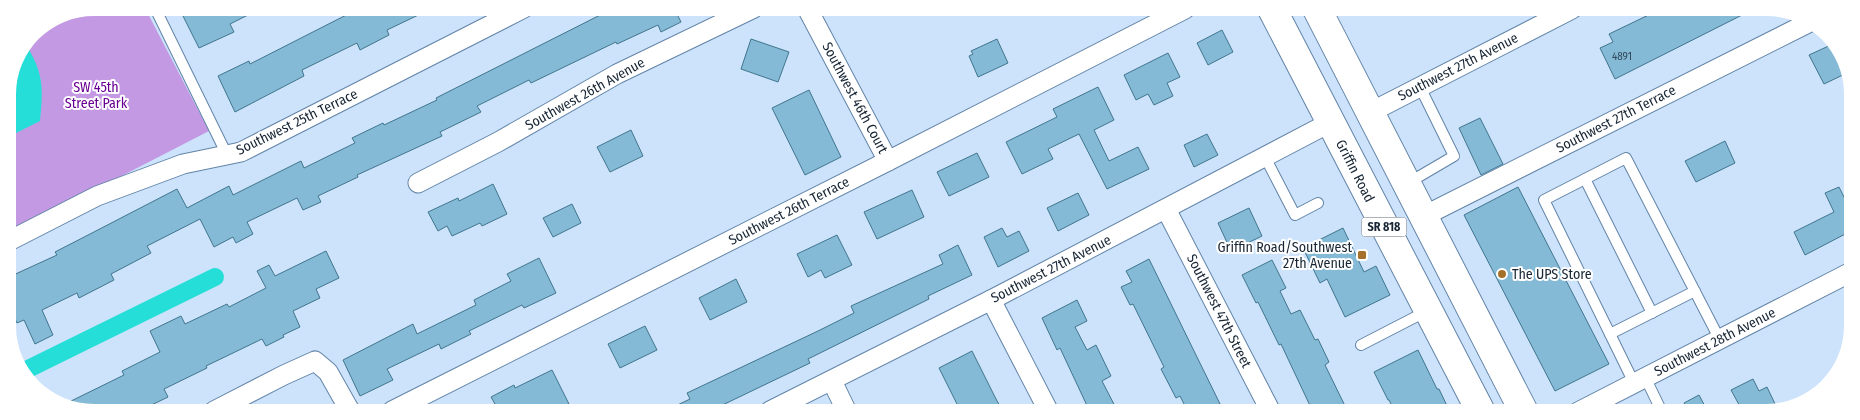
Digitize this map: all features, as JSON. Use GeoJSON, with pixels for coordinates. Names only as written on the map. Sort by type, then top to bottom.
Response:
{"type":"FeatureCollection","features":[{"type":"Feature","properties":{"kind":"main road","name":"Griffin Road"},"geometry":{"type":"LineString","coordinates":[[1276,16],[1476,404]]}},
{"type":"Feature","properties":{"kind":"main road","name":"SR 818"},"geometry":{"type":"LineString","coordinates":[[1321,16],[1520,404]]}},
{"type":"Feature","properties":{"kind":"main road"},"geometry":{"type":"LineString","coordinates":[[1303,69],[1371,112]]}},
{"type":"Feature","properties":{"kind":"main road"},"geometry":{"type":"LineString","coordinates":[[1330,122],[1403,174]]}},
{"type":"Feature","properties":{"kind":"street","name":"Southwest 25th Terrace"},"geometry":{"type":"LineString","coordinates":[[16,236],[97,196],[183,164],[240,152],[508,16]]}},
{"type":"Feature","properties":{"kind":"street","name":"Southwest 26th Avenue"},"geometry":{"type":"LineString","coordinates":[[418,183],[498,142],[617,74],[737,16]]}},
{"type":"Feature","properties":{"kind":"street","name":"Southwest 46th Court"},"geometry":{"type":"LineString","coordinates":[[811,16],[888,161]]}},
{"type":"Feature","properties":{"kind":"street","name":"Southwest 26th Terrace"},"geometry":{"type":"LineString","coordinates":[[406,404],[888,161],[1169,16]]}},
{"type":"Feature","properties":{"kind":"street","name":"Southwest 27th Avenue"},"geometry":{"type":"LineString","coordinates":[[1371,112],[1558,16]]}},
{"type":"Feature","properties":{"kind":"street","name":"Southwest 27th Terrace"},"geometry":{"type":"LineString","coordinates":[[1424,216],[1802,25]]}},
{"type":"Feature","properties":{"kind":"street","name":"Southwest 27th Avenue"},"geometry":{"type":"LineString","coordinates":[[786,404],[991,300],[1330,122]]}},
{"type":"Feature","properties":{"kind":"street","name":"Southwest 47th Street"},"geometry":{"type":"LineString","coordinates":[[1166,209],[1268,404]]}},
{"type":"Feature","properties":{"kind":"street","name":"Southwest 28th Avenue"},"geometry":{"type":"LineString","coordinates":[[1594,404],[1844,276]]}},
{"type":"Feature","properties":{"kind":"street"},"geometry":{"type":"LineString","coordinates":[[991,300],[1045,404]]}},
{"type":"Feature","properties":{"kind":"street"},"geometry":{"type":"LineString","coordinates":[[228,404],[315,361],[328,372],[346,404]]}},
{"type":"Feature","properties":{"kind":"street"},"geometry":{"type":"LineString","coordinates":[[832,381],[843,404]]}},
{"type":"Feature","properties":{"kind":"lane"},"geometry":{"type":"LineString","coordinates":[[159,16],[228,155]]}},
{"type":"Feature","properties":{"kind":"lane"},"geometry":{"type":"LineString","coordinates":[[1403,174],[1454,156],[1420,87]]}},
{"type":"Feature","properties":{"kind":"lane"},"geometry":{"type":"LineString","coordinates":[[1265,157],[1295,215],[1318,203]]}},
{"type":"Feature","properties":{"kind":"lane"},"geometry":{"type":"LineString","coordinates":[[1656,404],[1610,334],[1544,200],[1626,158],[1720,340]]}},
{"type":"Feature","properties":{"kind":"lane"},"geometry":{"type":"LineString","coordinates":[[1585,179],[1652,313]]}},
{"type":"Feature","properties":{"kind":"lane"},"geometry":{"type":"LineString","coordinates":[[1610,334],[1695,292]]}},
{"type":"Feature","properties":{"kind":"lane"},"geometry":{"type":"LineString","coordinates":[[1361,345],[1428,310]]}},
{"type":"Feature","properties":{"kind":"green space","name":"SW 45th Street Park"},"geometry":{"type":"Polygon","coordinates":[[[94,16],[149,16],[209,131],[16,230],[16,89],[24,59],[43,35],[55,27],[69,20],[94,16]]]}},
{"type":"Feature","properties":{"kind":"shaded area"},"geometry":{"type":"Polygon","coordinates":[[[30,50],[37,65],[41,82],[40,121],[16,133],[16,89],[24,59],[30,50]]]}},
{"type":"Feature","properties":{"kind":"building"},"geometry":{"type":"Polygon","coordinates":[[[183,16],[246,16],[230,24],[234,32],[199,48],[183,16]]]}},
{"type":"Feature","properties":{"kind":"building"},"geometry":{"type":"Polygon","coordinates":[[[344,16],[416,16],[387,30],[389,35],[360,50],[357,43],[302,70],[304,76],[235,112],[218,76],[249,61],[250,64],[344,16]]]}},
{"type":"Feature","properties":{"kind":"building"},"geometry":{"type":"Polygon","coordinates":[[[598,16],[678,16],[681,22],[661,32],[658,25],[617,44],[616,42],[531,83],[529,80],[477,106],[481,112],[440,132],[442,136],[357,175],[358,177],[318,196],[321,202],[303,210],[297,198],[247,222],[253,234],[236,243],[233,237],[214,247],[200,219],[147,246],[151,253],[111,274],[114,280],[79,298],[77,293],[42,310],[53,335],[35,344],[24,320],[17,323],[16,274],[57,255],[55,252],[177,189],[187,208],[229,186],[233,195],[301,161],[304,168],[355,143],[352,138],[437,100],[436,98],[598,16]]]}},
{"type":"Feature","properties":{"kind":"building"},"geometry":{"type":"Polygon","coordinates":[[[1646,16],[1740,16],[1615,79],[1600,48],[1613,42],[1609,34],[1646,16]]]}},
{"type":"Feature","properties":{"kind":"building"},"geometry":{"type":"Polygon","coordinates":[[[1222,30],[1233,52],[1208,65],[1197,43],[1222,30]]]}},
{"type":"Feature","properties":{"kind":"building"},"geometry":{"type":"Polygon","coordinates":[[[751,39],[789,52],[778,82],[741,69],[751,39]]]}},
{"type":"Feature","properties":{"kind":"building"},"geometry":{"type":"Polygon","coordinates":[[[997,39],[1008,63],[978,77],[969,56],[973,54],[971,51],[997,39]]]}},
{"type":"Feature","properties":{"kind":"building"},"geometry":{"type":"Polygon","coordinates":[[[1828,46],[1838,64],[1841,76],[1824,84],[1809,55],[1828,46]]]}},
{"type":"Feature","properties":{"kind":"building"},"geometry":{"type":"Polygon","coordinates":[[[1168,53],[1180,77],[1167,83],[1173,96],[1154,105],[1148,94],[1136,100],[1124,75],[1168,53]]]}},
{"type":"Feature","properties":{"kind":"building"},"geometry":{"type":"Polygon","coordinates":[[[1098,87],[1114,120],[1094,130],[1109,161],[1138,147],[1149,169],[1107,189],[1079,134],[1048,149],[1053,159],[1022,174],[1006,142],[1057,117],[1053,109],[1098,87]]]}},
{"type":"Feature","properties":{"kind":"building"},"geometry":{"type":"Polygon","coordinates":[[[809,90],[841,157],[805,175],[772,108],[809,90]]]}},
{"type":"Feature","properties":{"kind":"building"},"geometry":{"type":"Polygon","coordinates":[[[1480,118],[1503,164],[1481,175],[1459,128],[1480,118]]]}},
{"type":"Feature","properties":{"kind":"building"},"geometry":{"type":"Polygon","coordinates":[[[631,130],[643,156],[610,172],[597,147],[631,130]]]}},
{"type":"Feature","properties":{"kind":"building"},"geometry":{"type":"Polygon","coordinates":[[[1207,134],[1218,155],[1194,167],[1184,145],[1207,134]]]}},
{"type":"Feature","properties":{"kind":"building"},"geometry":{"type":"Polygon","coordinates":[[[1725,141],[1735,163],[1696,182],[1685,161],[1725,141]]]}},
{"type":"Feature","properties":{"kind":"building"},"geometry":{"type":"Polygon","coordinates":[[[977,153],[989,177],[949,196],[937,172],[977,153]]]}},
{"type":"Feature","properties":{"kind":"building"},"geometry":{"type":"Polygon","coordinates":[[[493,184],[507,214],[482,226],[480,223],[452,236],[447,226],[438,231],[428,212],[458,198],[459,201],[493,184]]]}},
{"type":"Feature","properties":{"kind":"building"},"geometry":{"type":"Polygon","coordinates":[[[1518,187],[1609,364],[1555,391],[1464,215],[1518,187]]]}},
{"type":"Feature","properties":{"kind":"building"},"geometry":{"type":"Polygon","coordinates":[[[1839,187],[1844,197],[1844,235],[1805,255],[1794,232],[1834,212],[1825,193],[1839,187]]]}},
{"type":"Feature","properties":{"kind":"building"},"geometry":{"type":"Polygon","coordinates":[[[912,190],[924,217],[877,239],[864,212],[912,190]]]}},
{"type":"Feature","properties":{"kind":"building"},"geometry":{"type":"Polygon","coordinates":[[[1078,193],[1089,215],[1058,231],[1047,208],[1078,193]]]}},
{"type":"Feature","properties":{"kind":"building"},"geometry":{"type":"Polygon","coordinates":[[[572,204],[581,223],[553,237],[543,218],[572,204]]]}},
{"type":"Feature","properties":{"kind":"building"},"geometry":{"type":"Polygon","coordinates":[[[1249,208],[1262,236],[1231,251],[1218,223],[1249,208]]]}},
{"type":"Feature","properties":{"kind":"building"},"geometry":{"type":"Polygon","coordinates":[[[1002,228],[1007,237],[1019,231],[1029,251],[998,267],[984,237],[1002,228]]]}},
{"type":"Feature","properties":{"kind":"building"},"geometry":{"type":"Polygon","coordinates":[[[1343,228],[1364,272],[1376,266],[1390,295],[1345,317],[1327,279],[1320,283],[1303,248],[1343,228]]]}},
{"type":"Feature","properties":{"kind":"building"},"geometry":{"type":"Polygon","coordinates":[[[837,235],[852,265],[825,278],[821,270],[808,277],[797,254],[837,235]]]}},
{"type":"Feature","properties":{"kind":"building"},"geometry":{"type":"Polygon","coordinates":[[[958,245],[972,275],[928,296],[929,299],[808,359],[810,363],[725,404],[680,404],[690,399],[687,393],[854,313],[851,306],[943,264],[939,255],[958,245]]]}},
{"type":"Feature","properties":{"kind":"building"},"geometry":{"type":"Polygon","coordinates":[[[326,251],[339,278],[316,289],[320,298],[293,311],[300,327],[266,346],[262,339],[206,366],[207,368],[164,389],[168,397],[154,404],[94,404],[72,401],[124,375],[122,371],[160,352],[150,331],[181,316],[185,324],[227,304],[229,307],[266,288],[257,271],[269,265],[275,276],[326,251]]]}},
{"type":"Feature","properties":{"kind":"building"},"geometry":{"type":"Polygon","coordinates":[[[539,258],[556,293],[524,308],[522,305],[469,331],[471,334],[441,349],[439,344],[387,369],[393,380],[360,396],[343,360],[413,324],[417,334],[476,305],[474,300],[511,281],[507,274],[539,258]]]}},
{"type":"Feature","properties":{"kind":"building"},"geometry":{"type":"Polygon","coordinates":[[[1149,259],[1220,404],[1184,404],[1180,396],[1176,398],[1161,369],[1164,367],[1133,304],[1130,305],[1121,287],[1132,282],[1126,271],[1149,259]]]}},
{"type":"Feature","properties":{"kind":"building"},"geometry":{"type":"Polygon","coordinates":[[[1272,260],[1286,288],[1280,291],[1291,314],[1300,310],[1315,340],[1318,339],[1329,362],[1325,365],[1344,404],[1309,404],[1281,344],[1279,345],[1258,302],[1256,303],[1242,275],[1272,260]]]}},
{"type":"Feature","properties":{"kind":"building"},"geometry":{"type":"Polygon","coordinates":[[[736,279],[747,302],[710,320],[699,298],[736,279]]]}},
{"type":"Feature","properties":{"kind":"building"},"geometry":{"type":"Polygon","coordinates":[[[1077,300],[1087,321],[1075,327],[1087,350],[1096,345],[1111,376],[1102,381],[1114,404],[1086,404],[1060,348],[1057,350],[1042,318],[1077,300]]]}},
{"type":"Feature","properties":{"kind":"building"},"geometry":{"type":"Polygon","coordinates":[[[645,326],[657,350],[620,368],[608,344],[645,326]]]}},
{"type":"Feature","properties":{"kind":"building"},"geometry":{"type":"Polygon","coordinates":[[[1418,350],[1446,404],[1391,404],[1374,372],[1418,350]]]}},
{"type":"Feature","properties":{"kind":"building"},"geometry":{"type":"Polygon","coordinates":[[[972,351],[999,404],[957,404],[939,368],[972,351]]]}},
{"type":"Feature","properties":{"kind":"building"},"geometry":{"type":"Polygon","coordinates":[[[552,370],[569,404],[495,404],[491,397],[514,385],[515,388],[552,370]]]}},
{"type":"Feature","properties":{"kind":"building"},"geometry":{"type":"Polygon","coordinates":[[[1753,379],[1759,391],[1767,387],[1775,403],[1739,404],[1731,390],[1753,379]]]}},
{"type":"Feature","properties":{"kind":"building"},"geometry":{"type":"Polygon","coordinates":[[[1699,395],[1704,404],[1685,404],[1699,395]]]}},
{"type":"Feature","properties":{"kind":"waterway"},"geometry":{"type":"LineString","coordinates":[[29,368],[215,277]]}},
{"type":"Feature","properties":{"kind":"place","name":"Griffin Road/Southwest 27th Avenue"},"geometry":{"type":"Point","coordinates":[1362,255]}},
{"type":"Feature","properties":{"kind":"place","name":"The UPS Store"},"geometry":{"type":"Point","coordinates":[1502,274]}}]}
